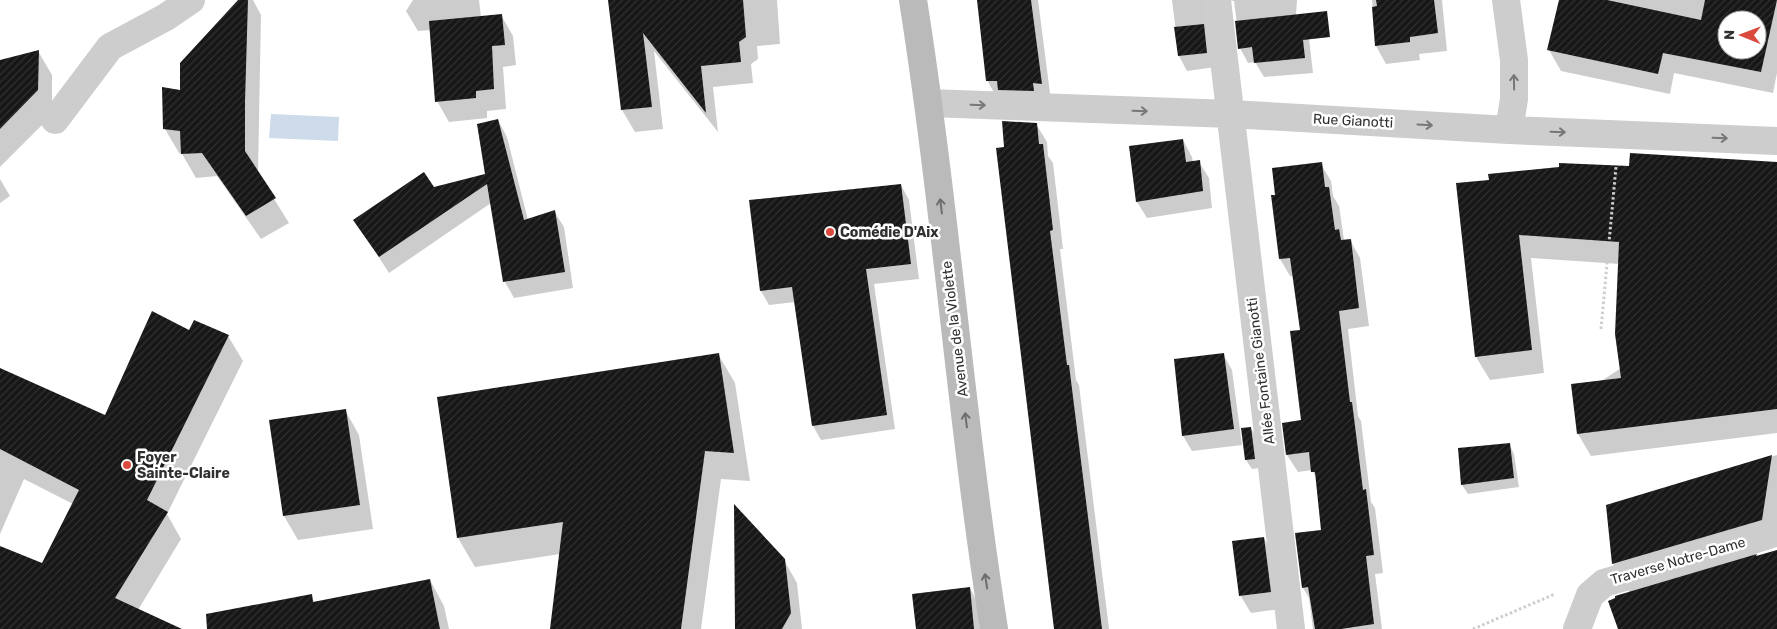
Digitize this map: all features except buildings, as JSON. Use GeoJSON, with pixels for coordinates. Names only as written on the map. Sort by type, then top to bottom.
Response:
{"type":"FeatureCollection","features":[{"type":"Feature","properties":{"kind":"street"},"geometry":{"type":"LineString","coordinates":[[55,120],[110,48],[166,17],[191,0]]}},
{"type":"Feature","properties":{"kind":"street","name":"Avenue de la Violette"},"geometry":{"type":"LineString","coordinates":[[914,0],[929,103],[978,532],[994,629]]}},
{"type":"Feature","properties":{"kind":"street","name":"Allée Fontaine Gianotti"},"geometry":{"type":"LineString","coordinates":[[1217,0],[1291,629]]}},
{"type":"Feature","properties":{"kind":"street"},"geometry":{"type":"LineString","coordinates":[[1506,0],[1514,60],[1514,99],[1509,130]]}},
{"type":"Feature","properties":{"kind":"street","name":"Rue Gianotti"},"geometry":{"type":"LineString","coordinates":[[929,103],[1231,114],[1509,130],[1777,141]]}},
{"type":"Feature","properties":{"kind":"street","name":"Traverse Notre-Dame"},"geometry":{"type":"LineString","coordinates":[[1590,595],[1604,583],[1777,532]]}},
{"type":"Feature","properties":{"kind":"street"},"geometry":{"type":"LineString","coordinates":[[1576,629],[1590,595]]}},
{"type":"Feature","properties":{"kind":"path"},"geometry":{"type":"LineString","coordinates":[[1601,329],[1619,134]]}},
{"type":"Feature","properties":{"kind":"path"},"geometry":{"type":"LineString","coordinates":[[1473,629],[1558,593],[1590,595]]}},
{"type":"Feature","properties":{"kind":"water"},"geometry":{"type":"Polygon","coordinates":[[[271,114],[339,117],[338,141],[269,138],[271,114]]]}},
{"type":"Feature","properties":{"kind":"place","name":"Comédie D'Aix"},"geometry":{"type":"Point","coordinates":[830,232]}},
{"type":"Feature","properties":{"kind":"place","name":"Foyer Sainte-Claire"},"geometry":{"type":"Point","coordinates":[127,465]}}]}
